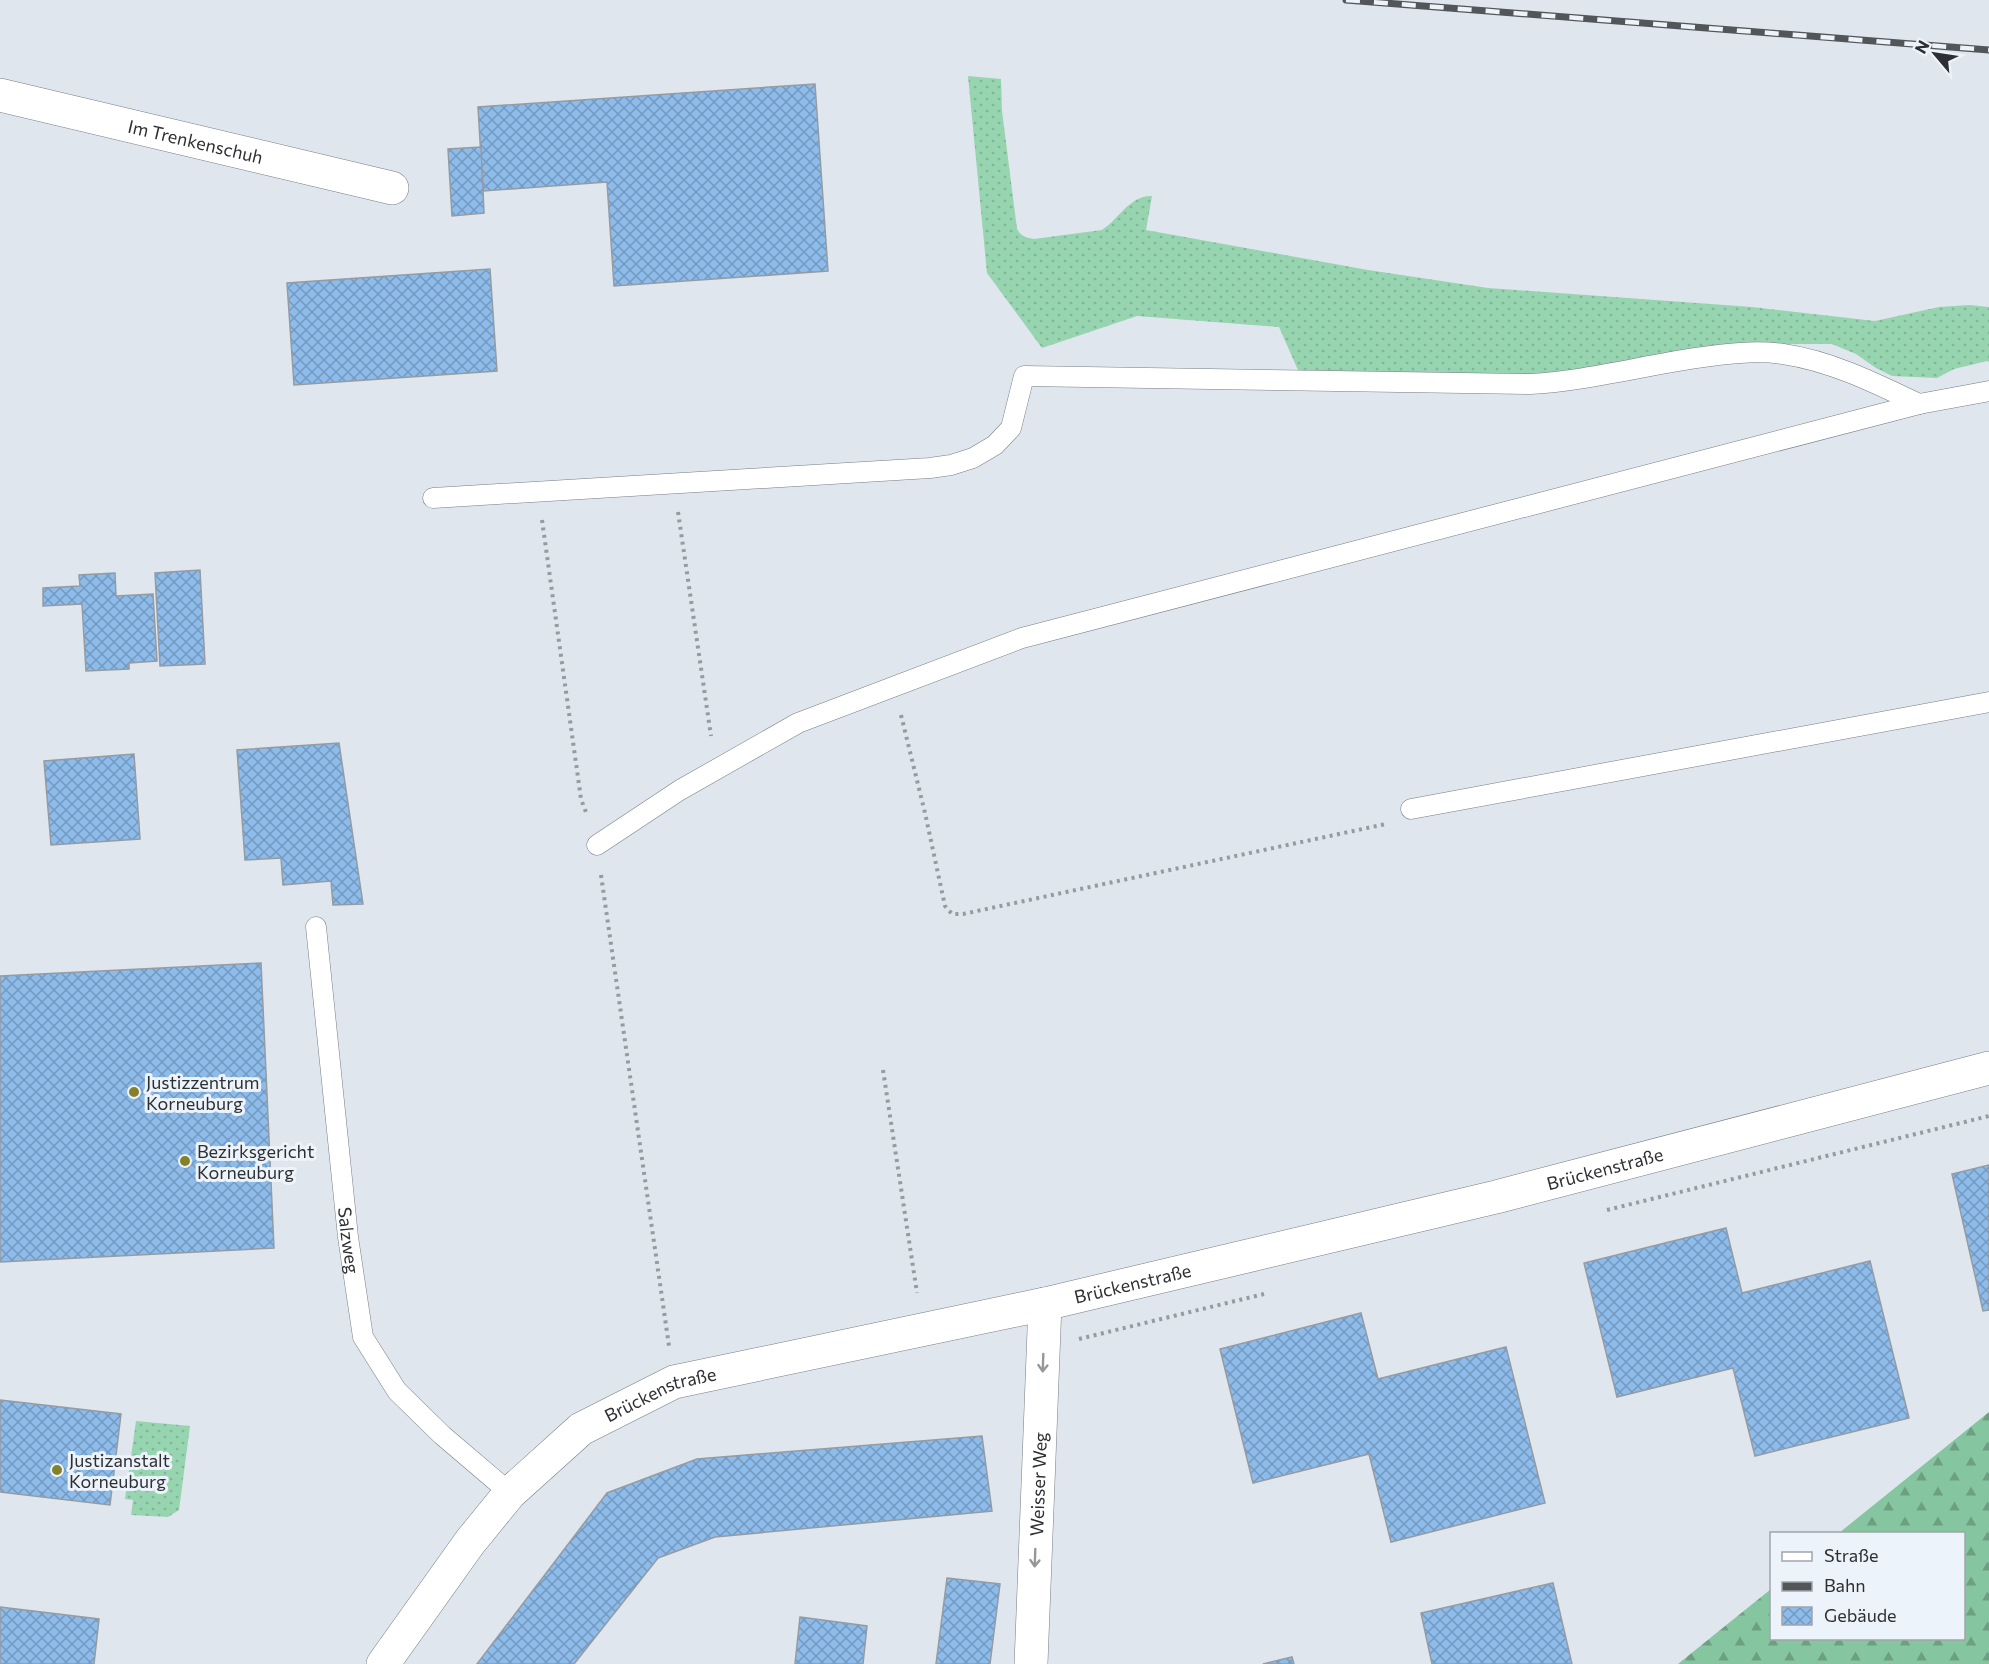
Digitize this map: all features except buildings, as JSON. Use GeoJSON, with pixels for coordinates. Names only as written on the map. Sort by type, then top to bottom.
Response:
{"type":"FeatureCollection","features":[{"type":"Feature","properties":{"kind":"street","name":"Im Trenkenschuh"},"geometry":{"type":"LineString","coordinates":[[0,95],[392,188]]}},
{"type":"Feature","properties":{"kind":"street","name":"Brückenstraße"},"geometry":{"type":"LineString","coordinates":[[383,1664],[470,1542],[510,1493],[582,1429],[674,1382],[1045,1304],[1496,1197],[1989,1068]]}},
{"type":"Feature","properties":{"kind":"street","name":"Weisser Weg"},"geometry":{"type":"LineString","coordinates":[[1031,1664],[1045,1304]]}},
{"type":"Feature","properties":{"kind":"lane"},"geometry":{"type":"LineString","coordinates":[[433,498],[951,465],[973,458],[995,445],[1011,428],[1024,376],[1530,384],[1551,383],[1727,353],[1780,353],[1817,361],[1855,374],[1919,404]]}},
{"type":"Feature","properties":{"kind":"lane"},"geometry":{"type":"LineString","coordinates":[[597,845],[680,790],[798,723],[1022,638],[1919,404],[1989,391]]}},
{"type":"Feature","properties":{"kind":"lane"},"geometry":{"type":"LineString","coordinates":[[1411,809],[1989,702]]}},
{"type":"Feature","properties":{"kind":"lane","name":"Salzweg"},"geometry":{"type":"LineString","coordinates":[[316,927],[348,1237],[363,1337],[397,1391],[442,1436],[510,1493]]}},
{"type":"Feature","properties":{"kind":"path"},"geometry":{"type":"LineString","coordinates":[[673,484],[716,770]]}},
{"type":"Feature","properties":{"kind":"path"},"geometry":{"type":"LineString","coordinates":[[538,492],[581,799],[597,845],[674,1382]]}},
{"type":"Feature","properties":{"kind":"path"},"geometry":{"type":"LineString","coordinates":[[894,687],[945,906],[952,914],[1397,822],[1411,809]]}},
{"type":"Feature","properties":{"kind":"path"},"geometry":{"type":"LineString","coordinates":[[883,1070],[923,1329]]}},
{"type":"Feature","properties":{"kind":"green space"},"geometry":{"type":"Polygon","coordinates":[[[968,76],[1001,79],[1002,111],[1017,229],[1029,238],[1102,230],[1131,203],[1137,199],[1152,196],[1146,230],[1368,270],[1488,288],[1752,307],[1875,321],[1939,307],[1970,305],[1989,307],[1989,362],[1954,369],[1937,378],[1892,376],[1856,354],[1832,344],[1779,344],[1528,377],[1298,370],[1279,327],[1137,316],[1042,348],[987,273],[968,76]]]}},
{"type":"Feature","properties":{"kind":"green space"},"geometry":{"type":"Polygon","coordinates":[[[1989,1412],[1989,1664],[1678,1664],[1770,1590],[1770,1640],[1965,1640],[1965,1532],[1840,1532],[1989,1412]]]}},
{"type":"Feature","properties":{"kind":"green space"},"geometry":{"type":"Polygon","coordinates":[[[136,1421],[190,1426],[179,1510],[168,1517],[131,1515],[133,1500],[125,1499],[136,1421]]]}},
{"type":"Feature","properties":{"kind":"railway"},"geometry":{"type":"LineString","coordinates":[[1346,0],[1989,50]]}},
{"type":"Feature","properties":{"kind":"place","name":"Justizzentrum Korneuburg"},"geometry":{"type":"Point","coordinates":[134,1092]}},
{"type":"Feature","properties":{"kind":"place","name":"Bezirksgericht Korneuburg"},"geometry":{"type":"Point","coordinates":[185,1161]}},
{"type":"Feature","properties":{"kind":"place","name":"Justizanstalt Korneuburg"},"geometry":{"type":"Point","coordinates":[57,1470]}}]}
